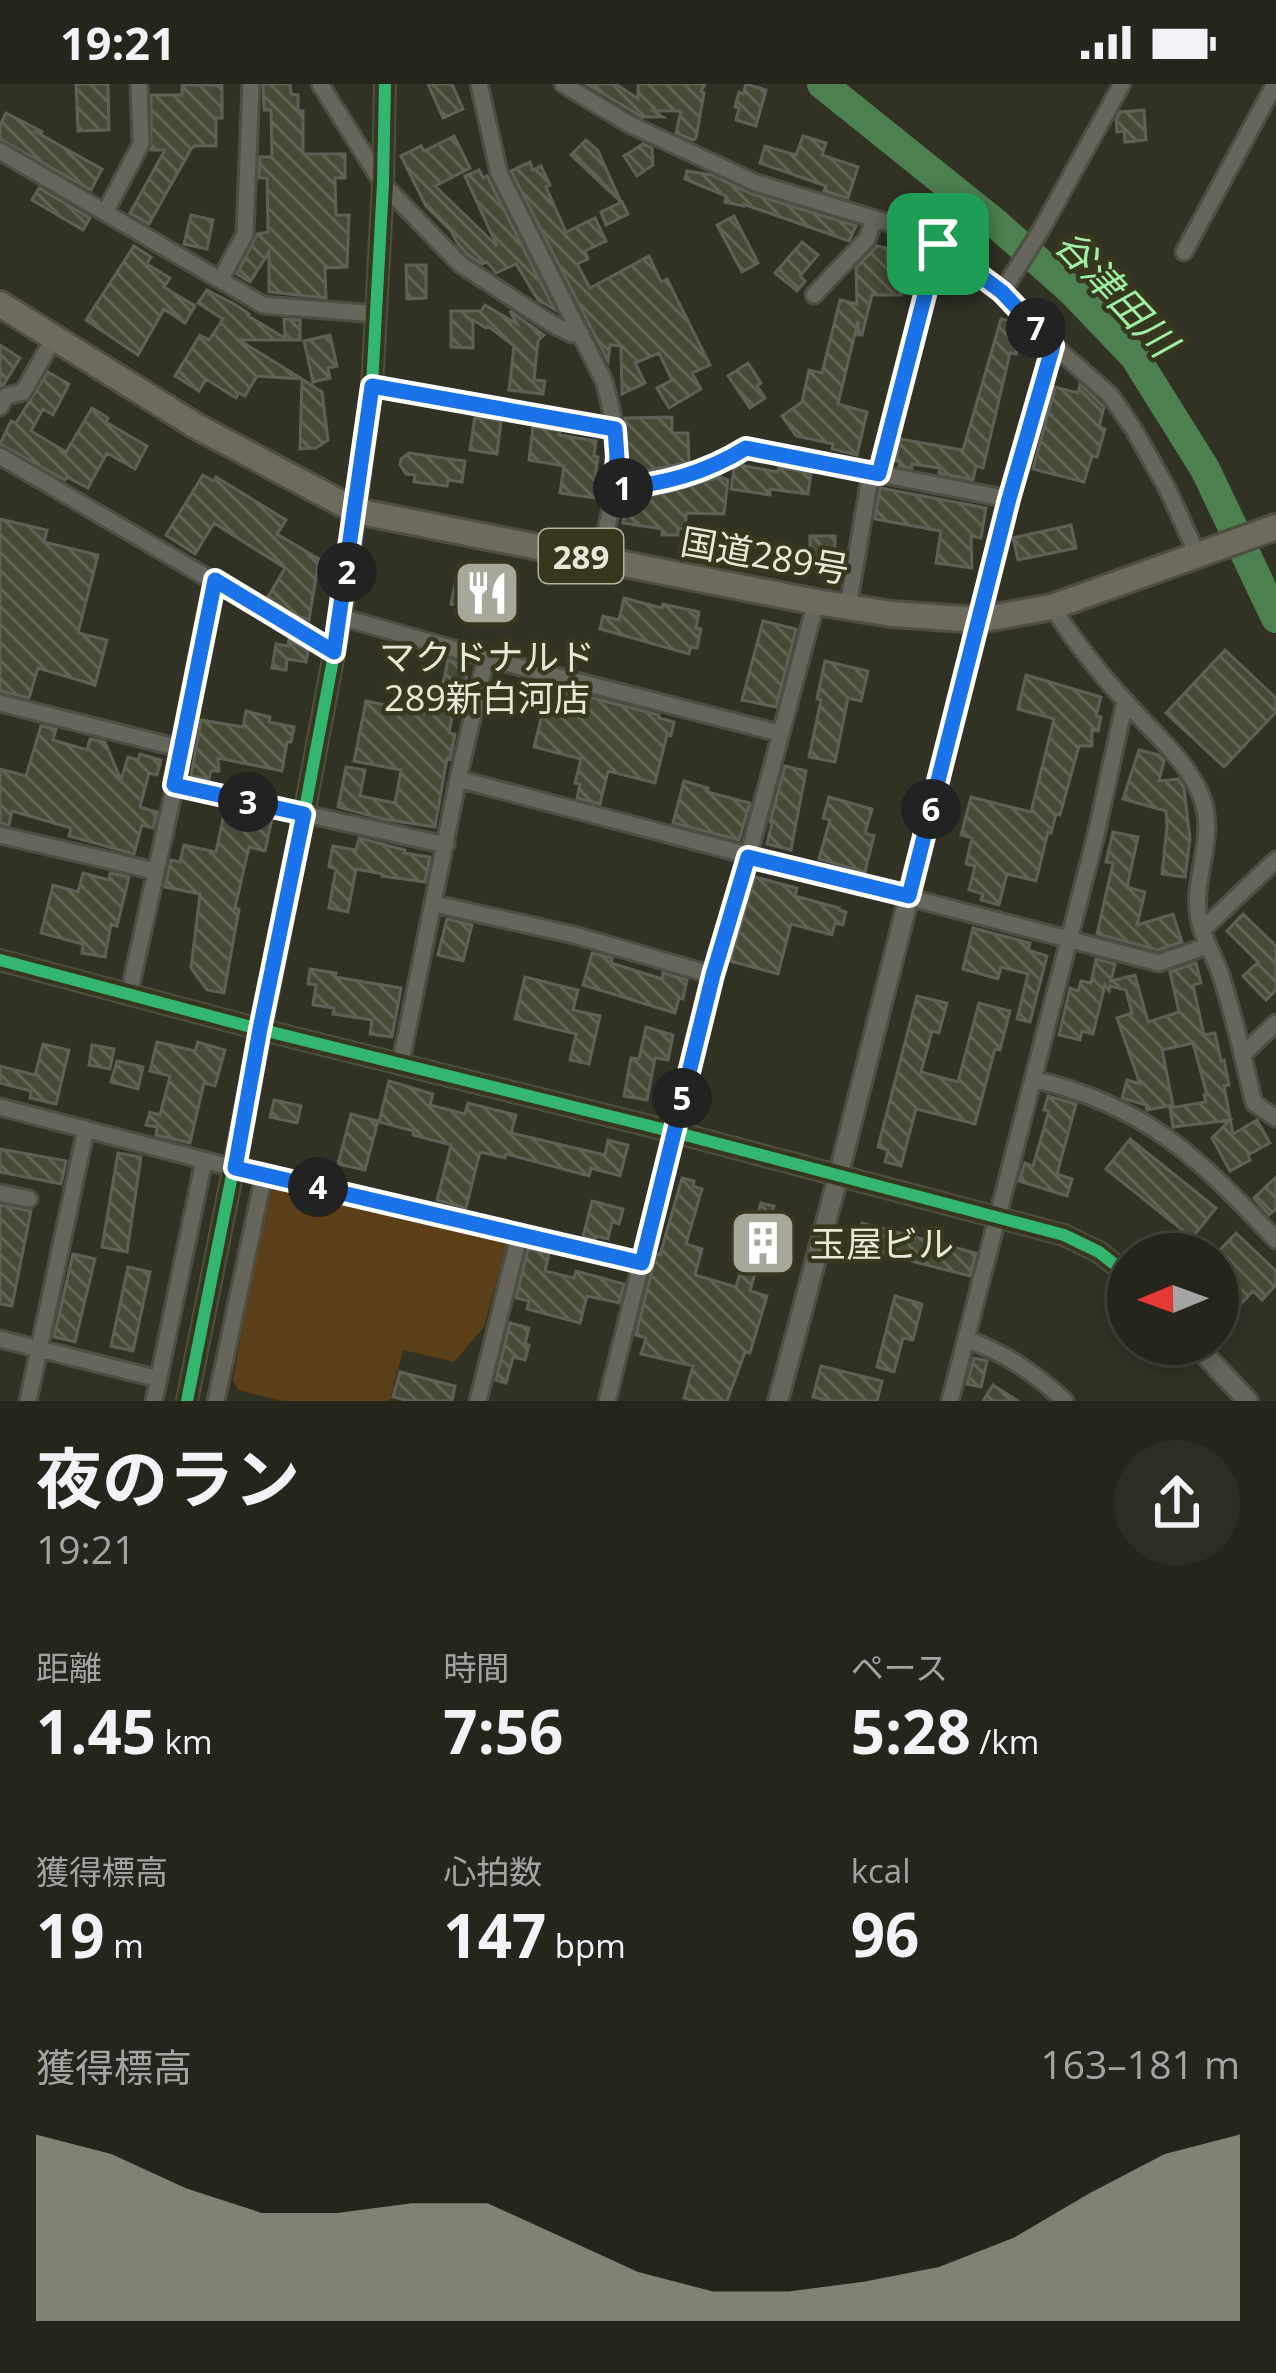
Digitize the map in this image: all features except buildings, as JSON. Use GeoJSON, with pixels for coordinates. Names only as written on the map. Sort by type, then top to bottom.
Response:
{"type":"FeatureCollection","features":[{"type":"Feature","properties":{"kind":"highway","name":"国道289号"},"geometry":{"type":"LineString","coordinates":[[0,304],[196,426],[356,511],[816,602],[979,620],[1052,607],[1276,527]]}},
{"type":"Feature","properties":{"kind":"street"},"geometry":{"type":"LineString","coordinates":[[106,211],[141,144],[139,84]]}},
{"type":"Feature","properties":{"kind":"street"},"geometry":{"type":"LineString","coordinates":[[220,279],[245,234],[251,84]]}},
{"type":"Feature","properties":{"kind":"street"},"geometry":{"type":"LineString","coordinates":[[320,84],[382,184],[460,264],[552,323],[581,334]]}},
{"type":"Feature","properties":{"kind":"street"},"geometry":{"type":"LineString","coordinates":[[187,1401],[304,814],[356,511],[372,386],[385,84]]}},
{"type":"Feature","properties":{"kind":"street"},"geometry":{"type":"LineString","coordinates":[[479,84],[499,173],[604,381],[617,457],[599,560]]}},
{"type":"Feature","properties":{"kind":"street"},"geometry":{"type":"LineString","coordinates":[[563,84],[629,124],[757,183],[925,234],[1006,284],[1053,346],[1111,395],[1202,554]]}},
{"type":"Feature","properties":{"kind":"street"},"geometry":{"type":"LineString","coordinates":[[1006,284],[1122,84]]}},
{"type":"Feature","properties":{"kind":"street"},"geometry":{"type":"LineString","coordinates":[[1184,252],[1275,84]]}},
{"type":"Feature","properties":{"kind":"street"},"geometry":{"type":"LineString","coordinates":[[0,151],[263,304],[376,314]]}},
{"type":"Feature","properties":{"kind":"street"},"geometry":{"type":"LineString","coordinates":[[814,295],[867,238],[874,220]]}},
{"type":"Feature","properties":{"kind":"street"},"geometry":{"type":"LineString","coordinates":[[848,607],[875,473],[938,244]]}},
{"type":"Feature","properties":{"kind":"street"},"geometry":{"type":"LineString","coordinates":[[0,407],[7,396],[23,392],[54,338]]}},
{"type":"Feature","properties":{"kind":"street"},"geometry":{"type":"LineString","coordinates":[[778,1401],[1009,499],[1053,346]]}},
{"type":"Feature","properties":{"kind":"street"},"geometry":{"type":"LineString","coordinates":[[372,386],[615,429]]}},
{"type":"Feature","properties":{"kind":"street"},"geometry":{"type":"LineString","coordinates":[[614,489],[715,467],[746,448],[1009,499]]}},
{"type":"Feature","properties":{"kind":"street"},"geometry":{"type":"LineString","coordinates":[[0,456],[334,652]]}},
{"type":"Feature","properties":{"kind":"street"},"geometry":{"type":"LineString","coordinates":[[128,994],[215,580]]}},
{"type":"Feature","properties":{"kind":"street"},"geometry":{"type":"LineString","coordinates":[[607,1401],[713,975],[816,602]]}},
{"type":"Feature","properties":{"kind":"street"},"geometry":{"type":"LineString","coordinates":[[1052,607],[1125,702],[1170,748],[1202,797],[1208,832],[1198,885],[1198,917],[1221,974],[1255,1103],[1274,1112]]}},
{"type":"Feature","properties":{"kind":"street"},"geometry":{"type":"LineString","coordinates":[[340,617],[779,733]]}},
{"type":"Feature","properties":{"kind":"street"},"geometry":{"type":"LineString","coordinates":[[400,1066],[486,658]]}},
{"type":"Feature","properties":{"kind":"street"},"geometry":{"type":"LineString","coordinates":[[950,1401],[1095,839],[1125,702]]}},
{"type":"Feature","properties":{"kind":"street"},"geometry":{"type":"LineString","coordinates":[[0,703],[183,749]]}},
{"type":"Feature","properties":{"kind":"street"},"geometry":{"type":"LineString","coordinates":[[458,779],[1159,963],[1205,938],[1276,860]]}},
{"type":"Feature","properties":{"kind":"street"},"geometry":{"type":"LineString","coordinates":[[174,785],[446,845]]}},
{"type":"Feature","properties":{"kind":"street"},"geometry":{"type":"LineString","coordinates":[[0,835],[154,871]]}},
{"type":"Feature","properties":{"kind":"street"},"geometry":{"type":"LineString","coordinates":[[435,904],[574,935],[713,975]]}},
{"type":"Feature","properties":{"kind":"street"},"geometry":{"type":"LineString","coordinates":[[0,960],[1064,1234],[1107,1258]]}},
{"type":"Feature","properties":{"kind":"street"},"geometry":{"type":"LineString","coordinates":[[1242,1054],[1276,1023]]}},
{"type":"Feature","properties":{"kind":"street"},"geometry":{"type":"LineString","coordinates":[[1033,1079],[1106,1101],[1158,1130],[1187,1150],[1276,1240]]}},
{"type":"Feature","properties":{"kind":"street"},"geometry":{"type":"LineString","coordinates":[[0,1107],[235,1168],[642,1263]]}},
{"type":"Feature","properties":{"kind":"street"},"geometry":{"type":"LineString","coordinates":[[28,1401],[86,1129]]}},
{"type":"Feature","properties":{"kind":"street"},"geometry":{"type":"LineString","coordinates":[[154,1401],[204,1160]]}},
{"type":"Feature","properties":{"kind":"street"},"geometry":{"type":"LineString","coordinates":[[220,1400],[264,1175]]}},
{"type":"Feature","properties":{"kind":"street"},"geometry":{"type":"LineString","coordinates":[[0,1193],[29,1199]]}},
{"type":"Feature","properties":{"kind":"street"},"geometry":{"type":"LineString","coordinates":[[478,1401],[520,1233]]}},
{"type":"Feature","properties":{"kind":"street"},"geometry":{"type":"LineString","coordinates":[[0,1339],[159,1379]]}},
{"type":"Feature","properties":{"kind":"street"},"geometry":{"type":"LineString","coordinates":[[966,1339],[998,1350],[1065,1401]]}},
{"type":"Feature","properties":{"kind":"street"},"geometry":{"type":"LineString","coordinates":[[1215,1365],[1248,1401]]}},
{"type":"Feature","properties":{"kind":"shaded area"},"geometry":{"type":"Polygon","coordinates":[[[268,1183],[504,1232],[508,1241],[484,1327],[454,1362],[403,1350],[390,1401],[281,1401],[238,1390],[233,1380],[268,1183]]]}},
{"type":"Feature","properties":{"kind":"waterway","name":"谷津田川"},"geometry":{"type":"LineString","coordinates":[[822,84],[994,222],[1071,290],[1135,357],[1205,469],[1276,618]]}},
{"type":"Feature","properties":{"kind":"cycle path"},"geometry":{"type":"LineString","coordinates":[[187,1401],[341,617],[372,386],[385,84]]}},
{"type":"Feature","properties":{"kind":"cycle path"},"geometry":{"type":"LineString","coordinates":[[0,960],[1064,1235],[1107,1258]]}},
{"type":"Feature","properties":{"kind":"place","name":"マクドナルド 289新白河店"},"geometry":{"type":"Point","coordinates":[487,593]}},
{"type":"Feature","properties":{"kind":"place","name":"玉屋ビル"},"geometry":{"type":"Point","coordinates":[763,1243]}},
{"type":"Feature","properties":{"kind":"route"},"geometry":{"type":"LineString","coordinates":[[938,244],[1002,292],[1053,346],[1009,499],[909,896],[748,857],[713,975],[642,1263],[235,1168],[304,814],[174,785],[215,580],[334,652],[372,386],[615,429],[614,489],[715,467],[746,448],[879,474],[938,244]]}}]}
